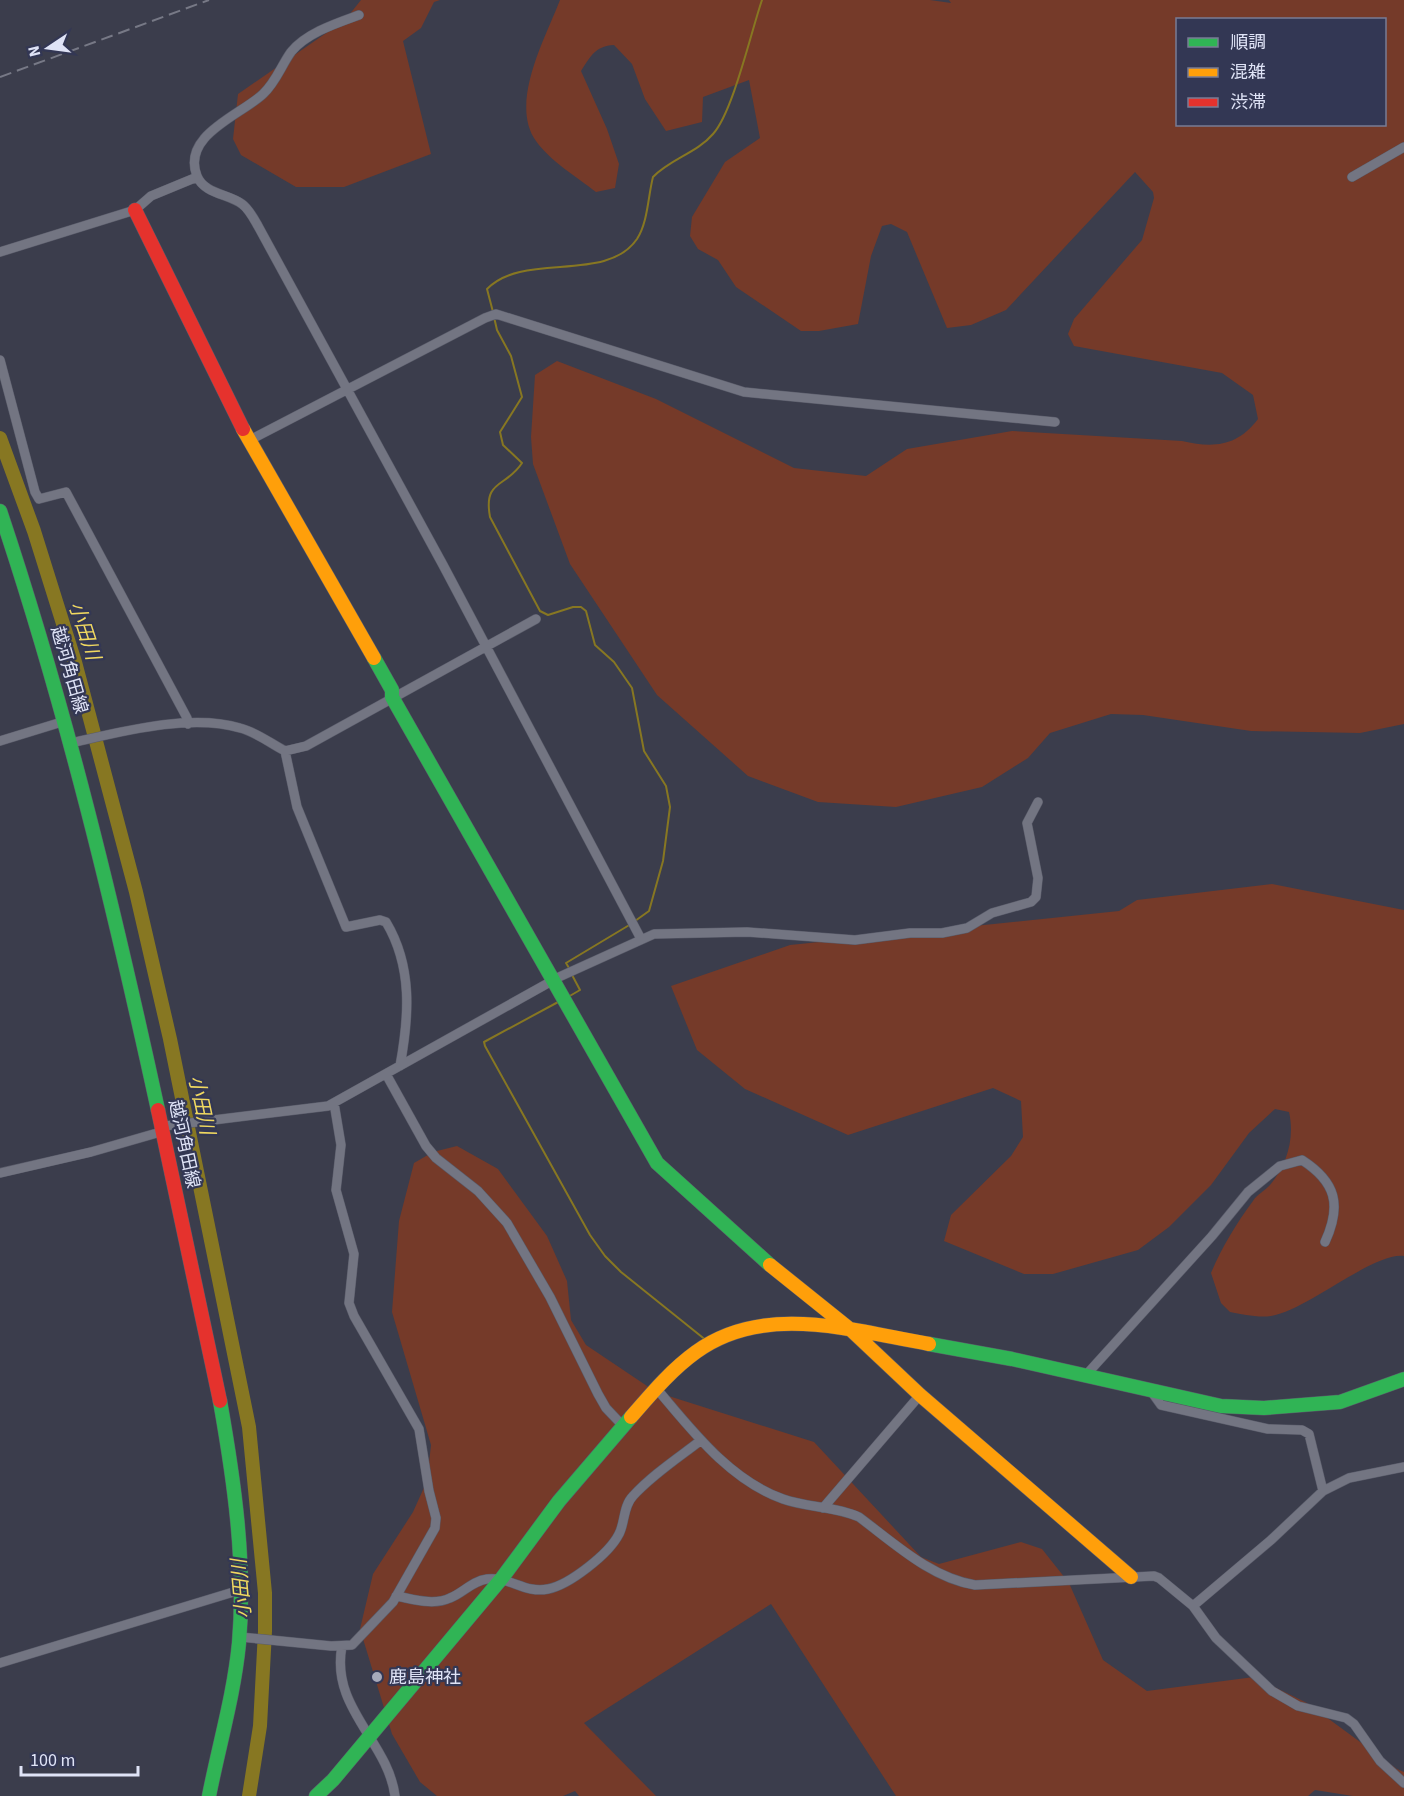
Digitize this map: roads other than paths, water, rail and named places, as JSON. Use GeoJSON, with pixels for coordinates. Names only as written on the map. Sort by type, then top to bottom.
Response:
{"type":"FeatureCollection","features":[{"type":"Feature","properties":{"kind":"street"},"geometry":{"type":"LineString","coordinates":[[359,15],[306,39],[286,60],[272,86],[213,130],[198,148],[194,167],[197,177],[201,184],[244,206],[258,226],[641,939]]}},
{"type":"Feature","properties":{"kind":"street"},"geometry":{"type":"LineString","coordinates":[[1352,177],[1404,147]]}},
{"type":"Feature","properties":{"kind":"street"},"geometry":{"type":"LineString","coordinates":[[0,252],[135,210],[151,196],[197,177]]}},
{"type":"Feature","properties":{"kind":"street"},"geometry":{"type":"LineString","coordinates":[[135,210],[231,408],[359,628],[392,690],[392,697],[657,1163],[749,1248],[851,1330],[920,1395],[1131,1577]]}},
{"type":"Feature","properties":{"kind":"street"},"geometry":{"type":"LineString","coordinates":[[250,440],[496,314],[744,392],[1056,422]]}},
{"type":"Feature","properties":{"kind":"street"},"geometry":{"type":"LineString","coordinates":[[0,360],[35,492],[39,499],[66,492],[142,631],[188,724]]}},
{"type":"Feature","properties":{"kind":"street","name":"越河角田線"},"geometry":{"type":"LineString","coordinates":[[0,511],[49,659],[98,842],[223,1417],[239,1550],[240,1637],[209,1796]]}},
{"type":"Feature","properties":{"kind":"street"},"geometry":{"type":"LineString","coordinates":[[71,743],[129,730],[215,723],[241,728],[285,751],[306,746],[536,619]]}},
{"type":"Feature","properties":{"kind":"street"},"geometry":{"type":"LineString","coordinates":[[0,741],[65,721]]}},
{"type":"Feature","properties":{"kind":"street"},"geometry":{"type":"LineString","coordinates":[[285,751],[297,807],[346,927],[380,920],[386,922],[391,930],[402,962],[408,993],[408,1019],[400,1066]]}},
{"type":"Feature","properties":{"kind":"street"},"geometry":{"type":"LineString","coordinates":[[0,1173],[91,1152],[190,1121],[249,1117],[334,1103],[559,977],[641,939],[663,932],[687,935],[727,932],[855,940],[910,933],[942,933],[967,928],[992,913],[1031,902],[1036,897],[1038,878],[1027,823],[1038,802]]}},
{"type":"Feature","properties":{"kind":"street"},"geometry":{"type":"LineString","coordinates":[[386,1074],[426,1146],[436,1158],[478,1191],[507,1223],[550,1297],[606,1408],[624,1427]]}},
{"type":"Feature","properties":{"kind":"street"},"geometry":{"type":"LineString","coordinates":[[240,1637],[342,1646],[352,1644],[373,1625],[396,1596],[435,1528],[436,1518],[429,1491],[419,1429],[354,1316],[349,1303],[354,1254],[336,1190],[341,1145],[334,1103]]}},
{"type":"Feature","properties":{"kind":"street"},"geometry":{"type":"LineString","coordinates":[[1086,1375],[1212,1236],[1248,1192],[1280,1166],[1302,1160],[1330,1184],[1335,1200],[1334,1217],[1325,1242]]}},
{"type":"Feature","properties":{"kind":"street"},"geometry":{"type":"LineString","coordinates":[[316,1796],[333,1780],[502,1578],[560,1501],[656,1388],[698,1350],[719,1339],[758,1325],[811,1323],[1086,1375],[1221,1406],[1264,1408],[1340,1402],[1404,1379]]}},
{"type":"Feature","properties":{"kind":"street"},"geometry":{"type":"LineString","coordinates":[[656,1388],[700,1441],[748,1480],[771,1494],[847,1512],[859,1517],[936,1572],[956,1582],[975,1586],[1131,1577],[1159,1578],[1193,1605],[1216,1638],[1272,1691],[1298,1706],[1346,1718],[1358,1729],[1380,1761],[1404,1783]]}},
{"type":"Feature","properties":{"kind":"street"},"geometry":{"type":"LineString","coordinates":[[1151,1391],[1161,1405],[1268,1429],[1302,1430],[1309,1434],[1323,1491]]}},
{"type":"Feature","properties":{"kind":"street"},"geometry":{"type":"LineString","coordinates":[[823,1508],[920,1395]]}},
{"type":"Feature","properties":{"kind":"street"},"geometry":{"type":"LineString","coordinates":[[396,1596],[424,1602],[438,1601],[450,1598],[483,1580],[502,1578],[522,1588],[538,1591],[567,1582],[614,1544],[620,1533],[631,1497],[700,1441]]}},
{"type":"Feature","properties":{"kind":"street"},"geometry":{"type":"LineString","coordinates":[[1193,1605],[1271,1540],[1323,1491],[1349,1478],[1404,1467]]}},
{"type":"Feature","properties":{"kind":"street"},"geometry":{"type":"LineString","coordinates":[[0,1663],[240,1590]]}},
{"type":"Feature","properties":{"kind":"street"},"geometry":{"type":"LineString","coordinates":[[342,1646],[339,1660],[344,1688],[368,1738],[388,1766],[395,1796]]}},
{"type":"Feature","properties":{"kind":"waterway"},"geometry":{"type":"LineString","coordinates":[[493,312],[487,289],[503,278],[522,271],[586,265],[606,260],[623,253],[637,239],[646,217],[653,177],[667,165],[707,141],[728,108],[762,0]]}},
{"type":"Feature","properties":{"kind":"waterway"},"geometry":{"type":"LineString","coordinates":[[494,317],[497,330],[511,356],[522,397],[500,432],[503,445],[522,463],[493,490],[490,496],[490,517],[540,611],[548,615],[573,607],[581,607],[586,611],[595,645],[614,662],[632,688],[644,751],[666,786],[670,807],[663,861],[649,911],[635,921]]}},
{"type":"Feature","properties":{"kind":"waterway","name":"小田川"},"geometry":{"type":"LineString","coordinates":[[0,438],[34,531],[75,662],[136,892],[170,1039],[249,1427],[265,1593],[260,1726],[249,1796]]}},
{"type":"Feature","properties":{"kind":"waterway"},"geometry":{"type":"LineString","coordinates":[[569,968],[566,963],[631,924]]}},
{"type":"Feature","properties":{"kind":"waterway"},"geometry":{"type":"LineString","coordinates":[[568,997],[580,990],[571,973]]}},
{"type":"Feature","properties":{"kind":"waterway"},"geometry":{"type":"LineString","coordinates":[[560,1001],[484,1042],[485,1046],[590,1235],[605,1256],[621,1272],[707,1341]]}},
{"type":"Feature","properties":{"kind":"railway"},"geometry":{"type":"LineString","coordinates":[[0,77],[209,0]]}},
{"type":"Feature","properties":{"kind":"place","name":"鹿島神社"},"geometry":{"type":"Point","coordinates":[377,1677]}}]}
